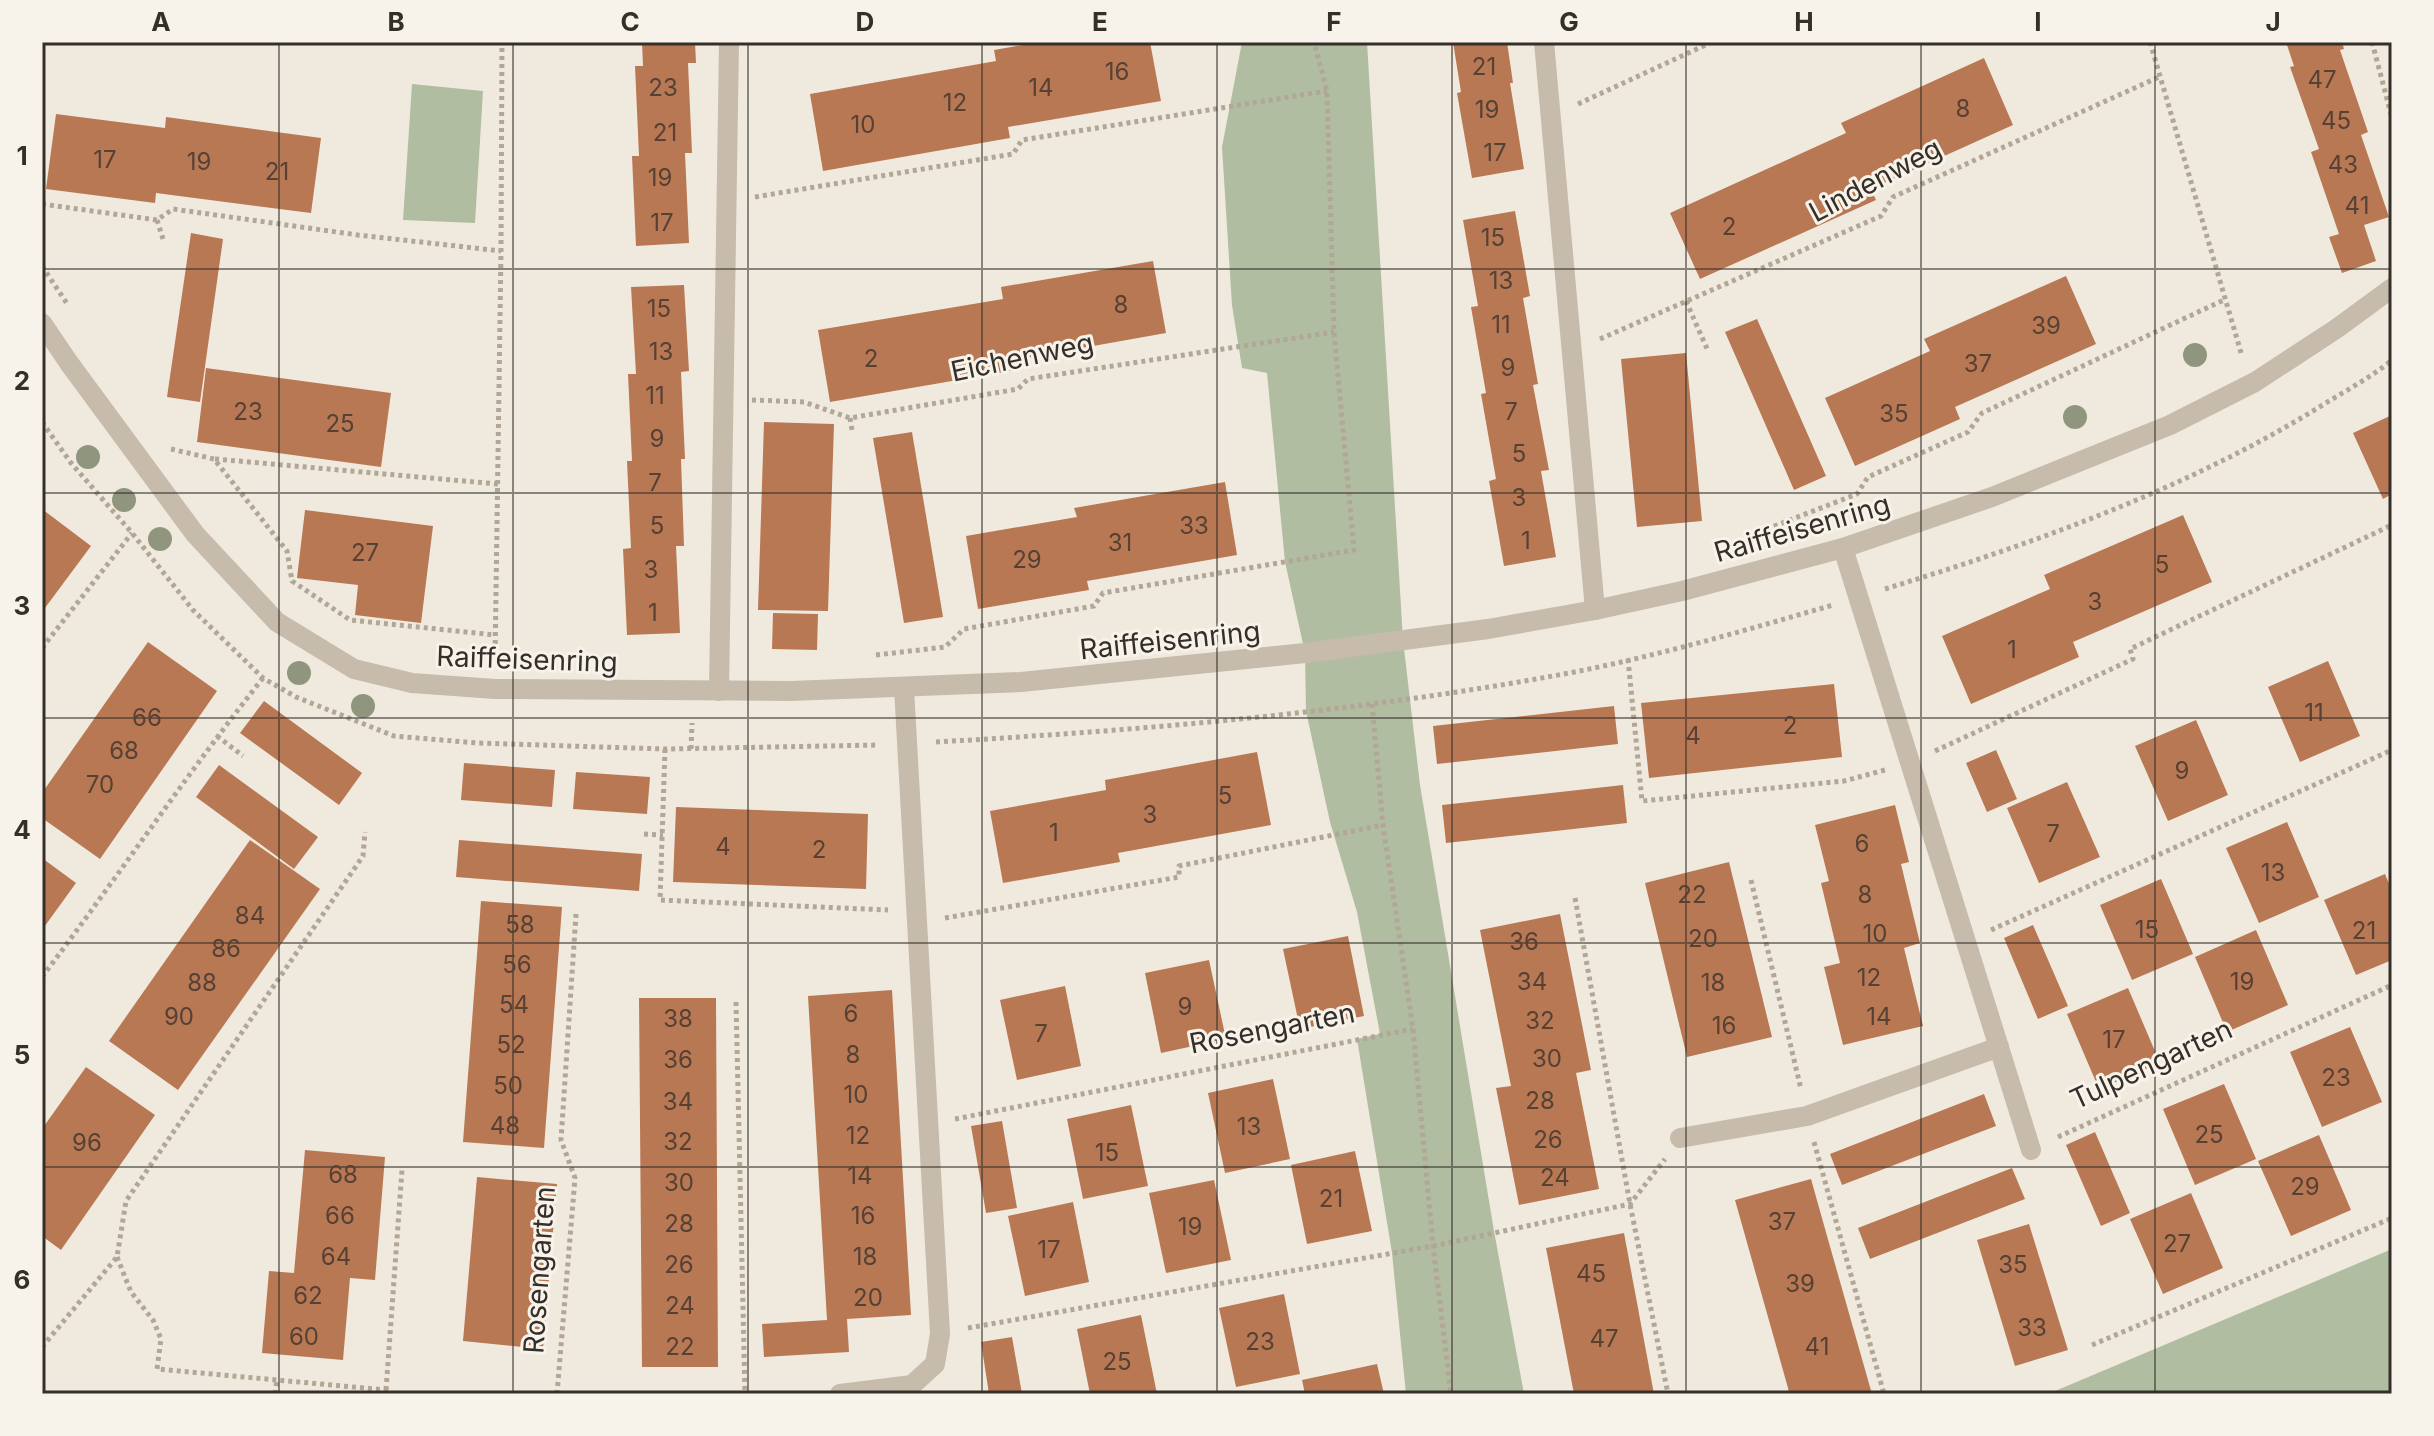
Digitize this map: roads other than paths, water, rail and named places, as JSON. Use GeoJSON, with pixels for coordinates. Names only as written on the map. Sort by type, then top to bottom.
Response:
{"type":"FeatureCollection","features":[{"type":"Feature","properties":{"kind":"street"},"geometry":{"type":"LineString","coordinates":[[719,691],[729,42]]}},
{"type":"Feature","properties":{"kind":"street"},"geometry":{"type":"LineString","coordinates":[[1544,42],[1595,610]]}},
{"type":"Feature","properties":{"kind":"street","name":"Raiffeisenring"},"geometry":{"type":"LineString","coordinates":[[42,323],[195,534],[277,622],[354,669],[412,683],[495,689],[719,691],[904,688],[1063,679],[1305,653],[1488,629],[1682,591],[1843,548],[1992,497],[2170,425],[2255,382],[2392,288]]}},
{"type":"Feature","properties":{"kind":"street"},"geometry":{"type":"LineString","coordinates":[[1843,548],[2031,1150]]}},
{"type":"Feature","properties":{"kind":"street"},"geometry":{"type":"LineString","coordinates":[[840,1394],[912,1385],[935,1364],[940,1334],[904,688]]}},
{"type":"Feature","properties":{"kind":"street"},"geometry":{"type":"LineString","coordinates":[[1680,1138],[1807,1116],[1999,1047]]}}]}
